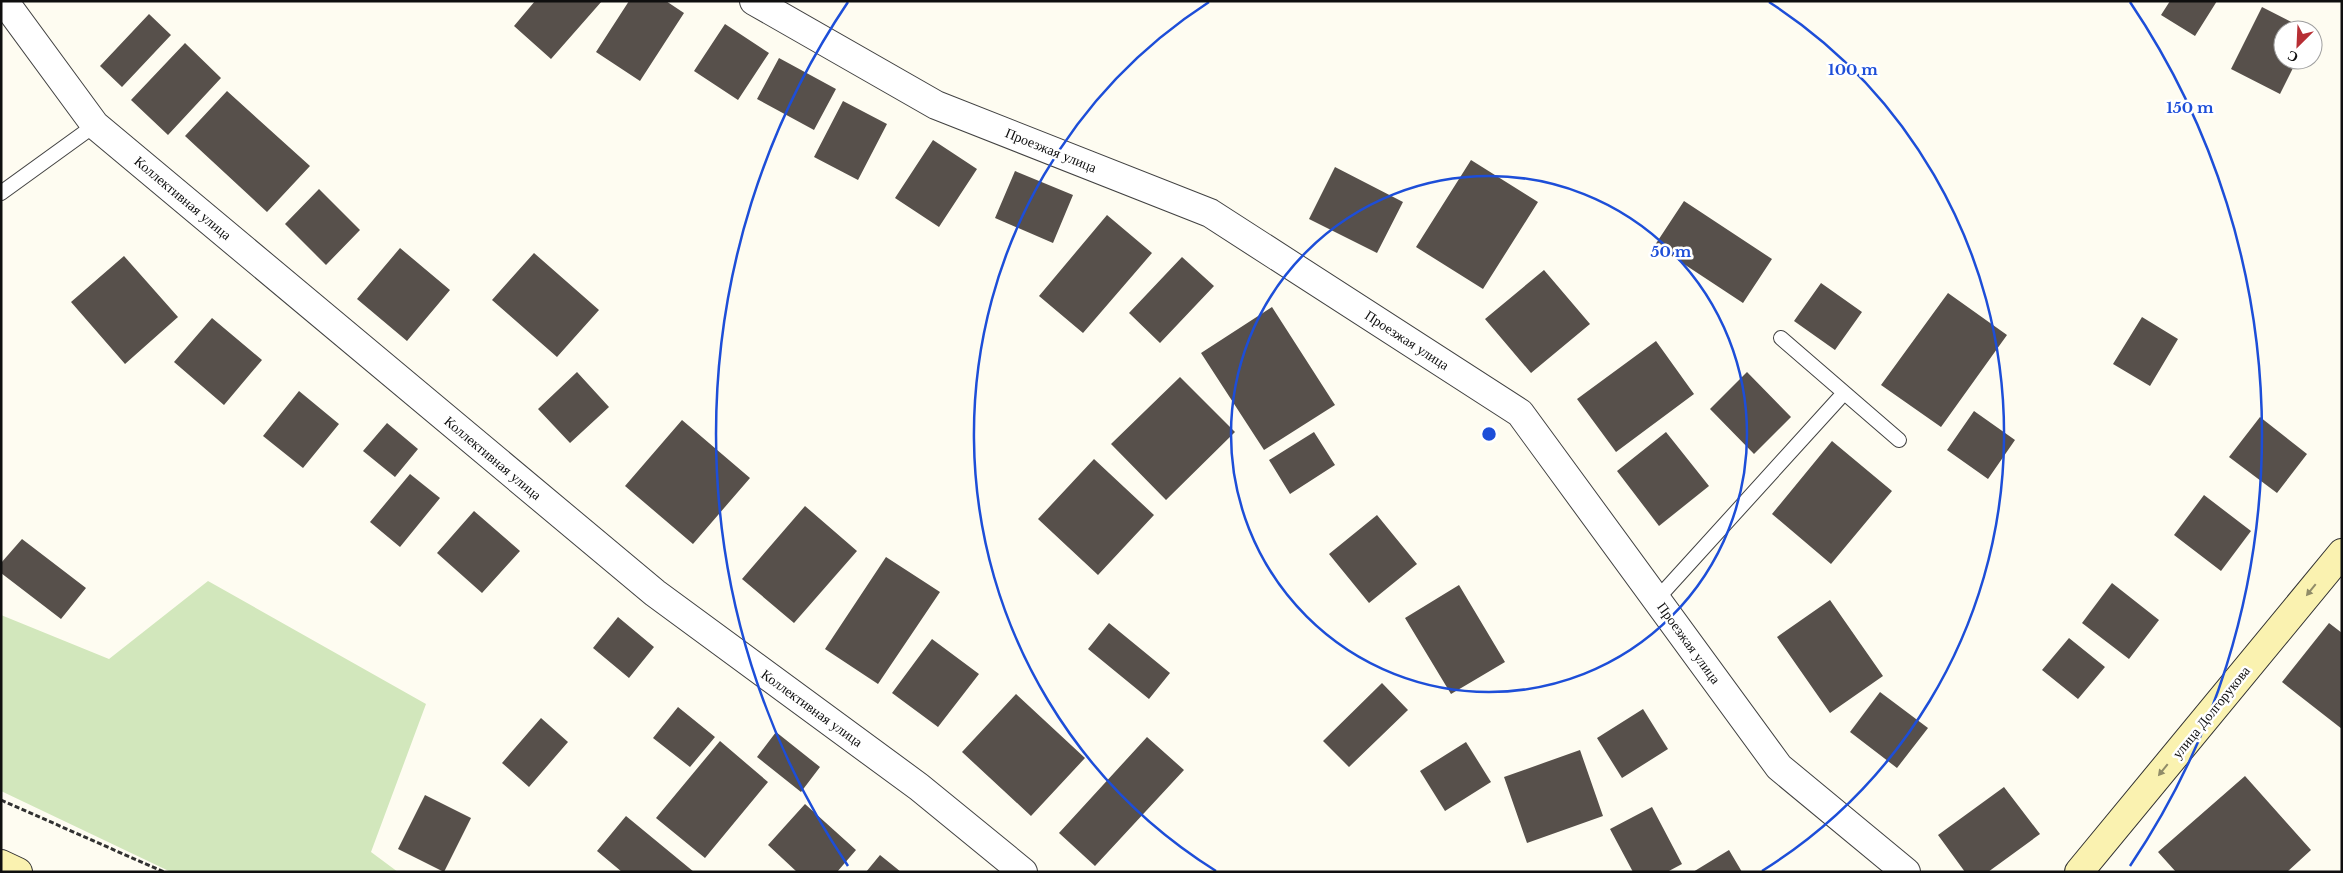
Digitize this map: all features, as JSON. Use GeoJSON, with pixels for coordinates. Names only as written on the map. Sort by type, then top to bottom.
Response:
{"type":"FeatureCollection","features":[{"type":"Feature","properties":{"kind":"main road","name":"улица Долгорукова"},"geometry":{"type":"LineString","coordinates":[[2079,872],[2342,552]]}},
{"type":"Feature","properties":{"kind":"main road"},"geometry":{"type":"LineString","coordinates":[[1,864],[18,872]]}},
{"type":"Feature","properties":{"kind":"street","name":"Коллективная улица"},"geometry":{"type":"LineString","coordinates":[[4,1],[95,125],[656,593],[919,786],[1023,872]]}},
{"type":"Feature","properties":{"kind":"street","name":"Проезжая улица"},"geometry":{"type":"LineString","coordinates":[[754,1],[936,104],[1210,213],[1520,413],[1779,767],[1906,872]]}},
{"type":"Feature","properties":{"kind":"lane"},"geometry":{"type":"LineString","coordinates":[[1,193],[95,125]]}},
{"type":"Feature","properties":{"kind":"lane"},"geometry":{"type":"LineString","coordinates":[[1781,338],[1899,440]]}},
{"type":"Feature","properties":{"kind":"lane"},"geometry":{"type":"LineString","coordinates":[[1657,599],[1844,393]]}},
{"type":"Feature","properties":{"kind":"path"},"geometry":{"type":"LineString","coordinates":[[1,800],[164,872]]}},
{"type":"Feature","properties":{"kind":"green space"},"geometry":{"type":"Polygon","coordinates":[[[208,581],[426,704],[371,852],[398,872],[171,872],[1,791],[1,615],[109,659],[208,581]]]}},
{"type":"Feature","properties":{"kind":"building"},"geometry":{"type":"Polygon","coordinates":[[[535,1],[602,1],[551,59],[514,26],[535,1]]]}},
{"type":"Feature","properties":{"kind":"building"},"geometry":{"type":"Polygon","coordinates":[[[629,1],[666,1],[684,13],[640,81],[596,52],[629,1]]]}},
{"type":"Feature","properties":{"kind":"building"},"geometry":{"type":"Polygon","coordinates":[[[2170,1],[2217,1],[2195,36],[2161,15],[2170,1]]]}},
{"type":"Feature","properties":{"kind":"building"},"geometry":{"type":"Polygon","coordinates":[[[2262,7],[2287,20],[2273,20],[2273,70],[2292,70],[2280,94],[2231,69],[2262,7]]]}},
{"type":"Feature","properties":{"kind":"building"},"geometry":{"type":"Polygon","coordinates":[[[149,14],[171,35],[122,87],[100,66],[149,14]]]}},
{"type":"Feature","properties":{"kind":"building"},"geometry":{"type":"Polygon","coordinates":[[[725,24],[769,53],[738,100],[694,71],[725,24]]]}},
{"type":"Feature","properties":{"kind":"building"},"geometry":{"type":"Polygon","coordinates":[[[185,43],[221,78],[168,135],[131,100],[185,43]]]}},
{"type":"Feature","properties":{"kind":"building"},"geometry":{"type":"Polygon","coordinates":[[[779,58],[836,89],[814,130],[757,99],[779,58]]]}},
{"type":"Feature","properties":{"kind":"building"},"geometry":{"type":"Polygon","coordinates":[[[227,91],[310,166],[267,212],[185,136],[227,91]]]}},
{"type":"Feature","properties":{"kind":"building"},"geometry":{"type":"Polygon","coordinates":[[[843,101],[887,124],[858,180],[814,157],[843,101]]]}},
{"type":"Feature","properties":{"kind":"building"},"geometry":{"type":"Polygon","coordinates":[[[933,140],[977,169],[939,227],[895,198],[933,140]]]}},
{"type":"Feature","properties":{"kind":"building"},"geometry":{"type":"Polygon","coordinates":[[[1471,160],[1538,202],[1483,289],[1416,247],[1471,160]]]}},
{"type":"Feature","properties":{"kind":"building"},"geometry":{"type":"Polygon","coordinates":[[[1335,167],[1403,202],[1377,253],[1309,219],[1335,167]]]}},
{"type":"Feature","properties":{"kind":"building"},"geometry":{"type":"Polygon","coordinates":[[[1015,171],[1073,195],[1053,243],[995,218],[1015,171]]]}},
{"type":"Feature","properties":{"kind":"building"},"geometry":{"type":"Polygon","coordinates":[[[319,189],[360,230],[326,265],[285,224],[319,189]]]}},
{"type":"Feature","properties":{"kind":"building"},"geometry":{"type":"Polygon","coordinates":[[[1684,201],[1772,259],[1743,303],[1655,245],[1684,201]]]}},
{"type":"Feature","properties":{"kind":"building"},"geometry":{"type":"Polygon","coordinates":[[[1107,215],[1152,253],[1083,333],[1039,296],[1107,215]]]}},
{"type":"Feature","properties":{"kind":"building"},"geometry":{"type":"Polygon","coordinates":[[[400,248],[450,290],[407,341],[357,299],[400,248]]]}},
{"type":"Feature","properties":{"kind":"building"},"geometry":{"type":"Polygon","coordinates":[[[534,253],[599,310],[557,357],[492,300],[534,253]]]}},
{"type":"Feature","properties":{"kind":"building"},"geometry":{"type":"Polygon","coordinates":[[[124,256],[178,317],[125,364],[71,302],[124,256]]]}},
{"type":"Feature","properties":{"kind":"building"},"geometry":{"type":"Polygon","coordinates":[[[1182,257],[1214,286],[1160,343],[1129,313],[1182,257]]]}},
{"type":"Feature","properties":{"kind":"building"},"geometry":{"type":"Polygon","coordinates":[[[1544,270],[1590,324],[1531,373],[1485,319],[1544,270]]]}},
{"type":"Feature","properties":{"kind":"building"},"geometry":{"type":"Polygon","coordinates":[[[1821,283],[1862,312],[1835,350],[1794,321],[1821,283]]]}},
{"type":"Feature","properties":{"kind":"building"},"geometry":{"type":"Polygon","coordinates":[[[1948,293],[2007,335],[1941,427],[1881,385],[1948,293]]]}},
{"type":"Feature","properties":{"kind":"building"},"geometry":{"type":"Polygon","coordinates":[[[1272,307],[1335,405],[1264,450],[1201,353],[1272,307]]]}},
{"type":"Feature","properties":{"kind":"building"},"geometry":{"type":"Polygon","coordinates":[[[2142,317],[2178,339],[2150,386],[2113,364],[2142,317]]]}},
{"type":"Feature","properties":{"kind":"building"},"geometry":{"type":"Polygon","coordinates":[[[212,318],[262,360],[224,405],[174,362],[212,318]]]}},
{"type":"Feature","properties":{"kind":"building"},"geometry":{"type":"Polygon","coordinates":[[[1656,341],[1694,394],[1616,452],[1577,399],[1656,341]]]}},
{"type":"Feature","properties":{"kind":"building"},"geometry":{"type":"Polygon","coordinates":[[[577,372],[609,407],[570,443],[538,409],[577,372]]]}},
{"type":"Feature","properties":{"kind":"building"},"geometry":{"type":"Polygon","coordinates":[[[1747,372],[1791,417],[1754,454],[1710,409],[1747,372]]]}},
{"type":"Feature","properties":{"kind":"building"},"geometry":{"type":"Polygon","coordinates":[[[1180,377],[1235,432],[1166,500],[1111,444],[1180,377]]]}},
{"type":"Feature","properties":{"kind":"building"},"geometry":{"type":"Polygon","coordinates":[[[299,391],[339,424],[303,468],[263,436],[299,391]]]}},
{"type":"Feature","properties":{"kind":"building"},"geometry":{"type":"Polygon","coordinates":[[[1974,411],[2015,440],[1988,479],[1947,450],[1974,411]]]}},
{"type":"Feature","properties":{"kind":"building"},"geometry":{"type":"Polygon","coordinates":[[[2260,417],[2307,454],[2277,493],[2229,457],[2260,417]]]}},
{"type":"Feature","properties":{"kind":"building"},"geometry":{"type":"Polygon","coordinates":[[[682,420],[750,478],[693,544],[625,486],[682,420]]]}},
{"type":"Feature","properties":{"kind":"building"},"geometry":{"type":"Polygon","coordinates":[[[387,423],[418,449],[395,477],[363,451],[387,423]]]}},
{"type":"Feature","properties":{"kind":"building"},"geometry":{"type":"Polygon","coordinates":[[[1314,432],[1335,465],[1290,494],[1269,460],[1314,432]]]}},
{"type":"Feature","properties":{"kind":"building"},"geometry":{"type":"Polygon","coordinates":[[[1666,432],[1709,486],[1659,526],[1617,471],[1666,432]]]}},
{"type":"Feature","properties":{"kind":"building"},"geometry":{"type":"Polygon","coordinates":[[[1832,441],[1892,491],[1831,564],[1772,514],[1832,441]]]}},
{"type":"Feature","properties":{"kind":"building"},"geometry":{"type":"Polygon","coordinates":[[[1094,459],[1154,515],[1098,575],[1038,519],[1094,459]]]}},
{"type":"Feature","properties":{"kind":"building"},"geometry":{"type":"Polygon","coordinates":[[[410,474],[440,498],[400,547],[370,522],[410,474]]]}},
{"type":"Feature","properties":{"kind":"building"},"geometry":{"type":"Polygon","coordinates":[[[2204,495],[2251,531],[2221,571],[2174,535],[2204,495]]]}},
{"type":"Feature","properties":{"kind":"building"},"geometry":{"type":"Polygon","coordinates":[[[805,506],[857,551],[794,623],[742,579],[805,506]]]}},
{"type":"Feature","properties":{"kind":"building"},"geometry":{"type":"Polygon","coordinates":[[[474,511],[520,551],[482,593],[437,553],[474,511]]]}},
{"type":"Feature","properties":{"kind":"building"},"geometry":{"type":"Polygon","coordinates":[[[1377,515],[1417,564],[1369,603],[1329,554],[1377,515]]]}},
{"type":"Feature","properties":{"kind":"building"},"geometry":{"type":"Polygon","coordinates":[[[22,539],[86,588],[61,619],[1,573],[1,563],[22,539]]]}},
{"type":"Feature","properties":{"kind":"building"},"geometry":{"type":"Polygon","coordinates":[[[886,557],[940,592],[878,684],[825,649],[886,557]]]}},
{"type":"Feature","properties":{"kind":"building"},"geometry":{"type":"Polygon","coordinates":[[[2112,583],[2159,620],[2129,659],[2082,623],[2112,583]]]}},
{"type":"Feature","properties":{"kind":"building"},"geometry":{"type":"Polygon","coordinates":[[[1459,585],[1505,662],[1451,694],[1405,618],[1459,585]]]}},
{"type":"Feature","properties":{"kind":"building"},"geometry":{"type":"Polygon","coordinates":[[[1830,600],[1883,676],[1830,713],[1777,637],[1830,600]]]}},
{"type":"Feature","properties":{"kind":"building"},"geometry":{"type":"Polygon","coordinates":[[[618,617],[654,647],[629,678],[593,648],[618,617]]]}},
{"type":"Feature","properties":{"kind":"building"},"geometry":{"type":"Polygon","coordinates":[[[1109,623],[1170,673],[1149,699],[1088,649],[1109,623]]]}},
{"type":"Feature","properties":{"kind":"building"},"geometry":{"type":"Polygon","coordinates":[[[2329,623],[2342,633],[2342,729],[2282,682],[2329,623]]]}},
{"type":"Feature","properties":{"kind":"building"},"geometry":{"type":"Polygon","coordinates":[[[2069,638],[2105,667],[2078,699],[2042,670],[2069,638]]]}},
{"type":"Feature","properties":{"kind":"building"},"geometry":{"type":"Polygon","coordinates":[[[932,639],[979,674],[938,727],[892,693],[932,639]]]}},
{"type":"Feature","properties":{"kind":"building"},"geometry":{"type":"Polygon","coordinates":[[[1382,683],[1408,710],[1349,767],[1323,741],[1382,683]]]}},
{"type":"Feature","properties":{"kind":"building"},"geometry":{"type":"Polygon","coordinates":[[[1880,692],[1928,728],[1897,768],[1850,732],[1880,692]]]}},
{"type":"Feature","properties":{"kind":"building"},"geometry":{"type":"Polygon","coordinates":[[[1016,694],[1085,758],[1031,816],[962,752],[1016,694]]]}},
{"type":"Feature","properties":{"kind":"building"},"geometry":{"type":"Polygon","coordinates":[[[678,707],[715,737],[690,767],[653,738],[678,707]]]}},
{"type":"Feature","properties":{"kind":"building"},"geometry":{"type":"Polygon","coordinates":[[[1643,709],[1668,749],[1622,778],[1597,738],[1643,709]]]}},
{"type":"Feature","properties":{"kind":"building"},"geometry":{"type":"Polygon","coordinates":[[[541,718],[568,742],[529,787],[502,763],[541,718]]]}},
{"type":"Feature","properties":{"kind":"building"},"geometry":{"type":"Polygon","coordinates":[[[776,732],[820,767],[801,792],[757,757],[776,732]]]}},
{"type":"Feature","properties":{"kind":"building"},"geometry":{"type":"Polygon","coordinates":[[[1147,737],[1184,770],[1095,866],[1059,833],[1147,737]]]}},
{"type":"Feature","properties":{"kind":"building"},"geometry":{"type":"Polygon","coordinates":[[[720,741],[768,782],[705,858],[656,818],[720,741]]]}},
{"type":"Feature","properties":{"kind":"building"},"geometry":{"type":"Polygon","coordinates":[[[1466,742],[1491,782],[1445,811],[1420,771],[1466,742]]]}},
{"type":"Feature","properties":{"kind":"building"},"geometry":{"type":"Polygon","coordinates":[[[1580,750],[1603,816],[1527,843],[1504,777],[1580,750]]]}},
{"type":"Feature","properties":{"kind":"building"},"geometry":{"type":"Polygon","coordinates":[[[2245,776],[2311,850],[2287,872],[2176,872],[2158,852],[2245,776]]]}},
{"type":"Feature","properties":{"kind":"building"},"geometry":{"type":"Polygon","coordinates":[[[2004,787],[2040,834],[1988,872],[1965,872],[1938,835],[2004,787]]]}},
{"type":"Feature","properties":{"kind":"building"},"geometry":{"type":"Polygon","coordinates":[[[425,795],[471,818],[444,872],[398,849],[425,795]]]}},
{"type":"Feature","properties":{"kind":"building"},"geometry":{"type":"Polygon","coordinates":[[[805,804],[856,850],[837,872],[797,872],[768,845],[805,804]]]}},
{"type":"Feature","properties":{"kind":"building"},"geometry":{"type":"Polygon","coordinates":[[[1652,807],[1682,864],[1667,872],[1633,872],[1610,829],[1652,807]]]}},
{"type":"Feature","properties":{"kind":"building"},"geometry":{"type":"Polygon","coordinates":[[[626,816],[694,872],[622,872],[597,851],[626,816]]]}},
{"type":"Feature","properties":{"kind":"building"},"geometry":{"type":"Polygon","coordinates":[[[1729,850],[1742,872],[1693,872],[1729,850]]]}},
{"type":"Feature","properties":{"kind":"building"},"geometry":{"type":"Polygon","coordinates":[[[880,855],[901,872],[866,872],[880,855]]]}}]}
